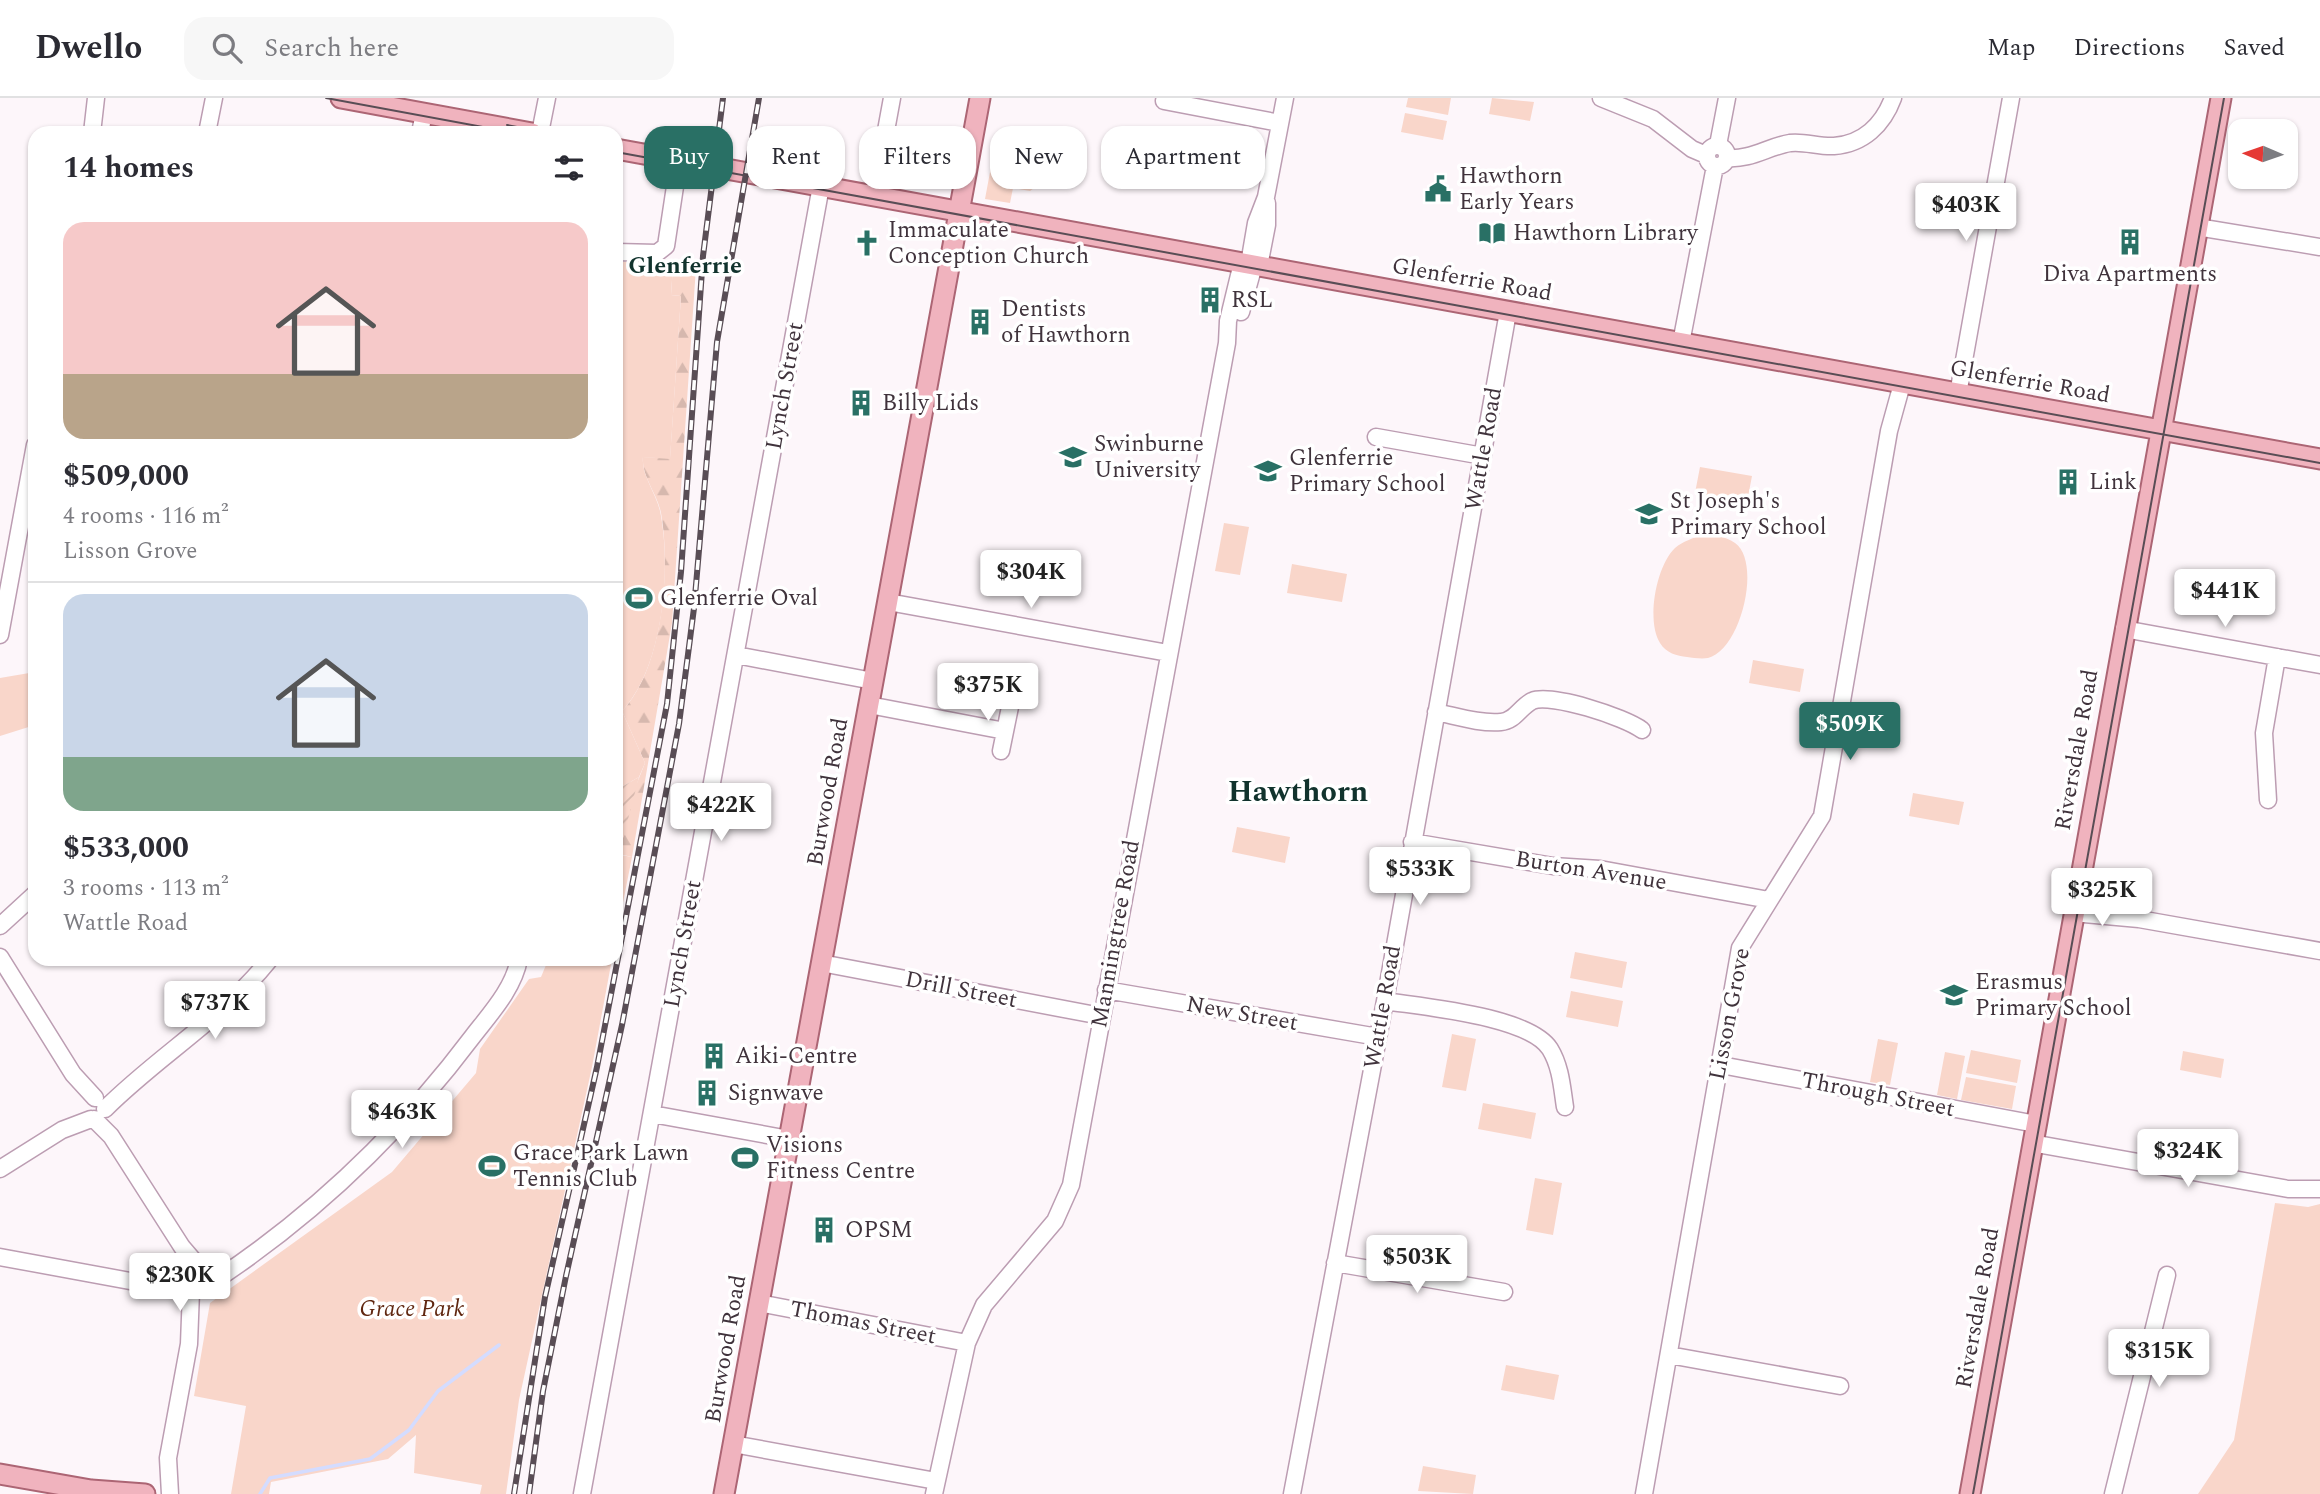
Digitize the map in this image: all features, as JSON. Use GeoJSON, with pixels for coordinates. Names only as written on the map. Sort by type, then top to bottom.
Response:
{"type":"FeatureCollection","features":[{"type":"Feature","properties":{"kind":"main road"},"geometry":{"type":"LineString","coordinates":[[341,98],[403,104],[424,113],[494,126]]}},
{"type":"Feature","properties":{"kind":"main road","name":"Burwood Road"},"geometry":{"type":"LineString","coordinates":[[724,1494],[981,98]]}},
{"type":"Feature","properties":{"kind":"main road","name":"Riversdale Road"},"geometry":{"type":"LineString","coordinates":[[1970,1494],[2221,98]]}},
{"type":"Feature","properties":{"kind":"main road","name":"Glenferrie Road"},"geometry":{"type":"LineString","coordinates":[[623,150],[644,154]]}},
{"type":"Feature","properties":{"kind":"main road","name":"Glenferrie Road"},"geometry":{"type":"LineString","coordinates":[[837,189],[2320,460]]}},
{"type":"Feature","properties":{"kind":"main road"},"geometry":{"type":"LineString","coordinates":[[0,1474],[95,1492],[147,1494]]}},
{"type":"Feature","properties":{"kind":"street"},"geometry":{"type":"LineString","coordinates":[[208,126],[214,98]]}},
{"type":"Feature","properties":{"kind":"street"},"geometry":{"type":"LineString","coordinates":[[541,126],[547,98]]}},
{"type":"Feature","properties":{"kind":"street"},"geometry":{"type":"LineString","coordinates":[[874,196],[892,98]]}},
{"type":"Feature","properties":{"kind":"street","name":"Manningtree Road"},"geometry":{"type":"LineString","coordinates":[[935,1488],[967,1343],[985,1304],[1055,1221],[1071,1185],[1227,343],[1238,324],[1251,265],[1256,223],[1266,197],[1285,98]]}},
{"type":"Feature","properties":{"kind":"street"},"geometry":{"type":"LineString","coordinates":[[1601,98],[1653,119],[1692,149],[1741,159],[1791,143],[1833,146],[1856,141],[1873,131],[1887,114],[1893,98]]}},
{"type":"Feature","properties":{"kind":"street"},"geometry":{"type":"LineString","coordinates":[[1681,344],[1727,98]]}},
{"type":"Feature","properties":{"kind":"street"},"geometry":{"type":"LineString","coordinates":[[1958,394],[2011,98]]}},
{"type":"Feature","properties":{"kind":"street"},"geometry":{"type":"LineString","coordinates":[[1164,102],[1280,123]]}},
{"type":"Feature","properties":{"kind":"street"},"geometry":{"type":"LineString","coordinates":[[93,126],[98,103]]}},
{"type":"Feature","properties":{"kind":"street"},"geometry":{"type":"LineString","coordinates":[[421,126],[424,113]]}},
{"type":"Feature","properties":{"kind":"street"},"geometry":{"type":"LineString","coordinates":[[623,252],[657,253],[666,246],[675,189]]}},
{"type":"Feature","properties":{"kind":"street","name":"Lynch Street"},"geometry":{"type":"LineString","coordinates":[[582,1494],[820,189]]}},
{"type":"Feature","properties":{"kind":"street"},"geometry":{"type":"LineString","coordinates":[[2197,228],[2320,247]]}},
{"type":"Feature","properties":{"kind":"street","name":"Wattle Road"},"geometry":{"type":"LineString","coordinates":[[1292,1494],[1385,1001],[1508,312]]}},
{"type":"Feature","properties":{"kind":"street","name":"Lisson Grove"},"geometry":{"type":"LineString","coordinates":[[1644,1494],[1740,948],[1822,816],[1898,383]]}},
{"type":"Feature","properties":{"kind":"street"},"geometry":{"type":"LineString","coordinates":[[1376,437],[1483,456]]}},
{"type":"Feature","properties":{"kind":"street"},"geometry":{"type":"LineString","coordinates":[[0,635],[28,482]]}},
{"type":"Feature","properties":{"kind":"street"},"geometry":{"type":"LineString","coordinates":[[888,602],[1168,653]]}},
{"type":"Feature","properties":{"kind":"street"},"geometry":{"type":"LineString","coordinates":[[2124,629],[2320,665]]}},
{"type":"Feature","properties":{"kind":"street"},"geometry":{"type":"LineString","coordinates":[[736,655],[873,681]]}},
{"type":"Feature","properties":{"kind":"street"},"geometry":{"type":"LineString","coordinates":[[2268,800],[2264,733],[2277,657]]}},
{"type":"Feature","properties":{"kind":"street"},"geometry":{"type":"LineString","coordinates":[[1436,712],[1499,722],[1510,720],[1532,701],[1542,700],[1597,710],[1627,720],[1642,730]]}},
{"type":"Feature","properties":{"kind":"street"},"geometry":{"type":"LineString","coordinates":[[1002,751],[1011,702]]}},
{"type":"Feature","properties":{"kind":"street"},"geometry":{"type":"LineString","coordinates":[[869,705],[1005,731]]}},
{"type":"Feature","properties":{"kind":"street","name":"Burton Avenue"},"geometry":{"type":"LineString","coordinates":[[1412,842],[1553,866],[1600,869],[1769,900]]}},
{"type":"Feature","properties":{"kind":"street"},"geometry":{"type":"LineString","coordinates":[[0,916],[28,900]]}},
{"type":"Feature","properties":{"kind":"street"},"geometry":{"type":"LineString","coordinates":[[0,926],[28,900]]}},
{"type":"Feature","properties":{"kind":"street"},"geometry":{"type":"LineString","coordinates":[[2074,907],[2320,951]]}},
{"type":"Feature","properties":{"kind":"street"},"geometry":{"type":"LineString","coordinates":[[1,960],[182,1247],[202,1287],[188,1344],[168,1458],[159,1483],[147,1494]]}},
{"type":"Feature","properties":{"kind":"street","name":"Drill Street"},"geometry":{"type":"LineString","coordinates":[[821,963],[1101,1016]]}},
{"type":"Feature","properties":{"kind":"street"},"geometry":{"type":"LineString","coordinates":[[0,1169],[126,1088],[194,1036],[263,966]]}},
{"type":"Feature","properties":{"kind":"street"},"geometry":{"type":"LineString","coordinates":[[0,1257],[202,1287],[309,1212],[384,1142],[488,1017],[513,978],[517,966]]}},
{"type":"Feature","properties":{"kind":"street","name":"New Street"},"geometry":{"type":"LineString","coordinates":[[1106,990],[1378,1037]]}},
{"type":"Feature","properties":{"kind":"street"},"geometry":{"type":"LineString","coordinates":[[1385,1001],[1501,1021],[1525,1029],[1550,1050],[1560,1073],[1565,1107]]}},
{"type":"Feature","properties":{"kind":"street","name":"Through Street"},"geometry":{"type":"LineString","coordinates":[[1720,1065],[2288,1189],[2320,1189]]}},
{"type":"Feature","properties":{"kind":"street"},"geometry":{"type":"LineString","coordinates":[[652,1114],[789,1139]]}},
{"type":"Feature","properties":{"kind":"street"},"geometry":{"type":"LineString","coordinates":[[1335,1262],[1504,1292]]}},
{"type":"Feature","properties":{"kind":"street"},"geometry":{"type":"LineString","coordinates":[[2113,1494],[2167,1275]]}},
{"type":"Feature","properties":{"kind":"street","name":"Thomas Street"},"geometry":{"type":"LineString","coordinates":[[759,1303],[967,1343]]}},
{"type":"Feature","properties":{"kind":"street"},"geometry":{"type":"LineString","coordinates":[[1669,1355],[1840,1385]]}},
{"type":"Feature","properties":{"kind":"street"},"geometry":{"type":"LineString","coordinates":[[733,1444],[935,1488]]}},
{"type":"Feature","properties":{"kind":"street"},"geometry":{"type":"LineString","coordinates":[[168,1458],[170,1494]]}},
{"type":"Feature","properties":{"kind":"green space"},"geometry":{"type":"Polygon","coordinates":[[[1408,98],[1451,98],[1448,115],[1406,107],[1408,98]]]}},
{"type":"Feature","properties":{"kind":"green space"},"geometry":{"type":"Polygon","coordinates":[[[1492,98],[1534,102],[1530,121],[1489,114],[1492,98]]]}},
{"type":"Feature","properties":{"kind":"green space"},"geometry":{"type":"Polygon","coordinates":[[[1405,113],[1447,121],[1443,140],[1401,132],[1405,113]]]}},
{"type":"Feature","properties":{"kind":"green space"},"geometry":{"type":"Polygon","coordinates":[[[990,172],[990,189],[1013,189],[1010,203],[985,199],[990,172]]]}},
{"type":"Feature","properties":{"kind":"green space"},"geometry":{"type":"Polygon","coordinates":[[[623,261],[673,265],[671,295],[681,296],[670,459],[643,457],[644,471],[660,511],[665,560],[661,616],[655,644],[647,670],[623,710],[623,261]]]}},
{"type":"Feature","properties":{"kind":"green space"},"geometry":{"type":"Polygon","coordinates":[[[673,265],[696,267],[672,623],[632,857],[623,855],[623,835],[631,798],[645,763],[623,710],[636,693],[647,670],[661,617],[664,536],[661,513],[644,471],[643,457],[670,458],[681,296],[671,295],[673,265]]]}},
{"type":"Feature","properties":{"kind":"green space"},"geometry":{"type":"Polygon","coordinates":[[[1700,467],[1752,476],[1747,502],[1695,493],[1700,467]]]}},
{"type":"Feature","properties":{"kind":"green space"},"geometry":{"type":"Polygon","coordinates":[[[1224,523],[1249,527],[1240,575],[1215,571],[1224,523]]]}},
{"type":"Feature","properties":{"kind":"green space"},"geometry":{"type":"Polygon","coordinates":[[[1704,534],[1731,541],[1743,553],[1747,568],[1744,605],[1730,639],[1720,652],[1708,658],[1683,657],[1669,652],[1660,643],[1654,621],[1655,594],[1668,556],[1681,543],[1704,534]]]}},
{"type":"Feature","properties":{"kind":"green space"},"geometry":{"type":"Polygon","coordinates":[[[1292,564],[1347,574],[1342,602],[1287,593],[1292,564]]]}},
{"type":"Feature","properties":{"kind":"green space"},"geometry":{"type":"Polygon","coordinates":[[[1753,660],[1804,669],[1800,692],[1749,683],[1753,660]]]}},
{"type":"Feature","properties":{"kind":"green space"},"geometry":{"type":"Polygon","coordinates":[[[28,673],[28,727],[0,736],[0,678],[28,673]]]}},
{"type":"Feature","properties":{"kind":"green space"},"geometry":{"type":"Polygon","coordinates":[[[623,713],[645,763],[639,777],[623,786],[623,713]]]}},
{"type":"Feature","properties":{"kind":"green space"},"geometry":{"type":"Polygon","coordinates":[[[639,777],[623,839],[623,786],[639,777]]]}},
{"type":"Feature","properties":{"kind":"green space"},"geometry":{"type":"Polygon","coordinates":[[[1913,793],[1964,802],[1959,825],[1909,816],[1913,793]]]}},
{"type":"Feature","properties":{"kind":"green space"},"geometry":{"type":"Polygon","coordinates":[[[1237,827],[1290,837],[1285,863],[1232,852],[1237,827]]]}},
{"type":"Feature","properties":{"kind":"green space"},"geometry":{"type":"Polygon","coordinates":[[[623,855],[632,857],[623,903],[623,855]]]}},
{"type":"Feature","properties":{"kind":"green space"},"geometry":{"type":"Polygon","coordinates":[[[1575,952],[1627,962],[1622,988],[1570,978],[1575,952]]]}},
{"type":"Feature","properties":{"kind":"green space","name":"Grace Park"},"geometry":{"type":"Polygon","coordinates":[[[546,966],[611,966],[592,1067],[519,1400],[506,1494],[480,1494],[482,1485],[414,1473],[416,1435],[388,1459],[271,1482],[269,1494],[231,1494],[246,1406],[194,1396],[210,1303],[392,1172],[476,1073],[480,1049],[529,979],[541,977],[546,966]]]}},
{"type":"Feature","properties":{"kind":"green space"},"geometry":{"type":"Polygon","coordinates":[[[1571,991],[1623,1001],[1618,1027],[1566,1017],[1571,991]]]}},
{"type":"Feature","properties":{"kind":"green space"},"geometry":{"type":"Polygon","coordinates":[[[1452,1034],[1476,1039],[1466,1091],[1442,1087],[1452,1034]]]}},
{"type":"Feature","properties":{"kind":"green space"},"geometry":{"type":"Polygon","coordinates":[[[1878,1039],[1898,1043],[1890,1085],[1870,1082],[1878,1039]]]}},
{"type":"Feature","properties":{"kind":"green space"},"geometry":{"type":"Polygon","coordinates":[[[1971,1050],[2021,1060],[2017,1083],[1966,1073],[1971,1050]]]}},
{"type":"Feature","properties":{"kind":"green space"},"geometry":{"type":"Polygon","coordinates":[[[2183,1051],[2224,1059],[2221,1078],[2180,1070],[2183,1051]]]}},
{"type":"Feature","properties":{"kind":"green space"},"geometry":{"type":"Polygon","coordinates":[[[1945,1052],[1965,1056],[1957,1099],[1937,1095],[1945,1052]]]}},
{"type":"Feature","properties":{"kind":"green space"},"geometry":{"type":"Polygon","coordinates":[[[1966,1077],[2016,1086],[2012,1109],[1961,1100],[1966,1077]]]}},
{"type":"Feature","properties":{"kind":"green space"},"geometry":{"type":"Polygon","coordinates":[[[1483,1103],[1536,1113],[1531,1139],[1478,1129],[1483,1103]]]}},
{"type":"Feature","properties":{"kind":"green space"},"geometry":{"type":"Polygon","coordinates":[[[1535,1178],[1562,1183],[1553,1235],[1526,1230],[1535,1178]]]}},
{"type":"Feature","properties":{"kind":"green space"},"geometry":{"type":"Polygon","coordinates":[[[2275,1203],[2308,1207],[2320,1204],[2320,1494],[2198,1494],[2234,1440],[2275,1203]]]}},
{"type":"Feature","properties":{"kind":"green space"},"geometry":{"type":"Polygon","coordinates":[[[1506,1365],[1559,1375],[1554,1400],[1501,1390],[1506,1365]]]}},
{"type":"Feature","properties":{"kind":"green space"},"geometry":{"type":"Polygon","coordinates":[[[1423,1466],[1476,1475],[1473,1494],[1418,1491],[1423,1466]]]}},
{"type":"Feature","properties":{"kind":"waterway"},"geometry":{"type":"LineString","coordinates":[[260,1494],[270,1478],[370,1459],[409,1430],[438,1391],[499,1345]]}},
{"type":"Feature","properties":{"kind":"tram line"},"geometry":{"type":"LineString","coordinates":[[326,98],[477,126]]}},
{"type":"Feature","properties":{"kind":"tram line"},"geometry":{"type":"LineString","coordinates":[[1973,1494],[2224,98]]}},
{"type":"Feature","properties":{"kind":"tram line"},"geometry":{"type":"LineString","coordinates":[[507,125],[512,126]]}},
{"type":"Feature","properties":{"kind":"tram line"},"geometry":{"type":"LineString","coordinates":[[623,153],[2320,463]]}},
{"type":"Feature","properties":{"kind":"railway"},"geometry":{"type":"LineString","coordinates":[[623,932],[667,704],[681,572],[703,256],[723,98]]}},
{"type":"Feature","properties":{"kind":"railway"},"geometry":{"type":"LineString","coordinates":[[529,1494],[543,1391],[622,1025],[679,724],[694,608],[717,342],[759,98]]}},
{"type":"Feature","properties":{"kind":"railway"},"geometry":{"type":"LineString","coordinates":[[514,1494],[545,1297],[597,1067],[616,966]]}},
{"type":"Feature","properties":{"kind":"place","name":"Hawthorn Early Years"},"geometry":{"type":"Point","coordinates":[1438,189]}},
{"type":"Feature","properties":{"kind":"place","name":"Hawthorn Library"},"geometry":{"type":"Point","coordinates":[1492,233]}},
{"type":"Feature","properties":{"kind":"place","name":"Diva Apartments"},"geometry":{"type":"Point","coordinates":[2130,242]}},
{"type":"Feature","properties":{"kind":"place","name":"Immaculate Conception Church"},"geometry":{"type":"Point","coordinates":[867,243]}},
{"type":"Feature","properties":{"kind":"place","name":"RSL"},"geometry":{"type":"Point","coordinates":[1210,300]}},
{"type":"Feature","properties":{"kind":"place","name":"Dentists of Hawthorn"},"geometry":{"type":"Point","coordinates":[980,322]}},
{"type":"Feature","properties":{"kind":"place","name":"Billy Lids"},"geometry":{"type":"Point","coordinates":[861,403]}},
{"type":"Feature","properties":{"kind":"place","name":"Swinburne University"},"geometry":{"type":"Point","coordinates":[1073,457]}},
{"type":"Feature","properties":{"kind":"place","name":"Glenferrie Primary School"},"geometry":{"type":"Point","coordinates":[1268,471]}},
{"type":"Feature","properties":{"kind":"place","name":"Link"},"geometry":{"type":"Point","coordinates":[2068,482]}},
{"type":"Feature","properties":{"kind":"place","name":"St Joseph's Primary School"},"geometry":{"type":"Point","coordinates":[1649,514]}},
{"type":"Feature","properties":{"kind":"place","name":"Glenferrie Oval"},"geometry":{"type":"Point","coordinates":[639,598]}},
{"type":"Feature","properties":{"kind":"place","name":"Erasmus Primary School"},"geometry":{"type":"Point","coordinates":[1954,995]}},
{"type":"Feature","properties":{"kind":"place","name":"Aiki-Centre"},"geometry":{"type":"Point","coordinates":[714,1056]}},
{"type":"Feature","properties":{"kind":"place","name":"Signwave"},"geometry":{"type":"Point","coordinates":[707,1093]}},
{"type":"Feature","properties":{"kind":"place","name":"Visions Fitness Centre"},"geometry":{"type":"Point","coordinates":[745,1158]}},
{"type":"Feature","properties":{"kind":"place","name":"Grace Park Lawn Tennis Club"},"geometry":{"type":"Point","coordinates":[492,1166]}},
{"type":"Feature","properties":{"kind":"place","name":"OPSM"},"geometry":{"type":"Point","coordinates":[824,1230]}},
{"type":"Feature","properties":{"kind":"district","name":"Glenferrie"},"geometry":{"type":"Point","coordinates":[685,266]}},
{"type":"Feature","properties":{"kind":"district","name":"Hawthorn"},"geometry":{"type":"Point","coordinates":[1298,792]}}]}
